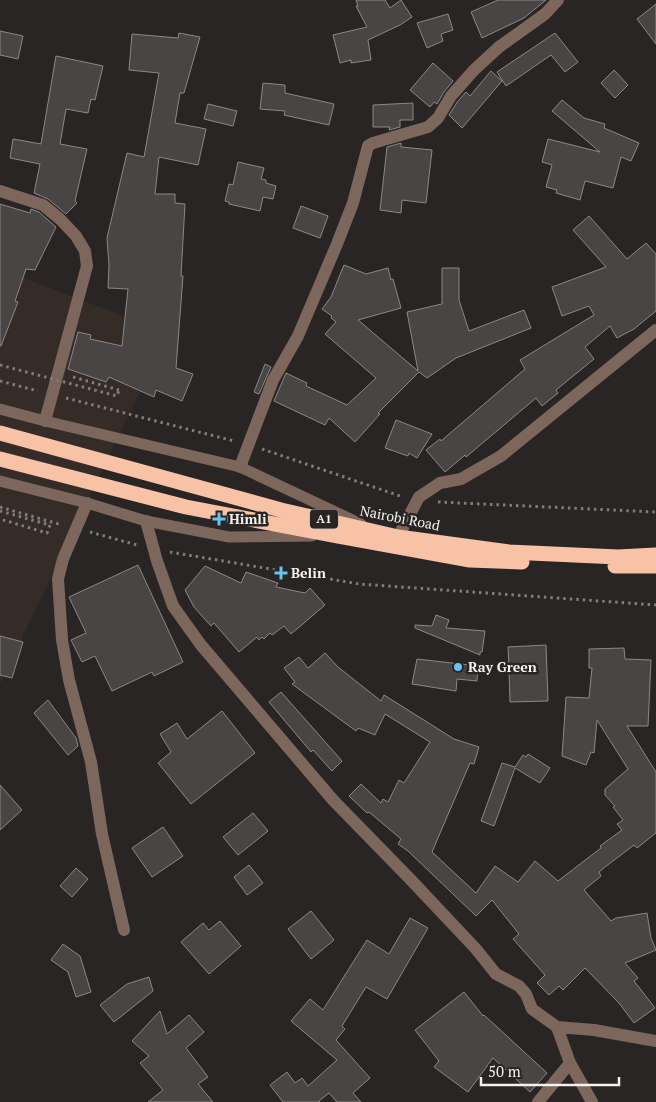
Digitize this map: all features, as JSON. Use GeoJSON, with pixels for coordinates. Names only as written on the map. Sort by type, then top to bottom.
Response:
{"type":"FeatureCollection","features":[{"type":"Feature","properties":{"kind":"highway","name":"Nairobi Road"},"geometry":{"type":"LineString","coordinates":[[0,433],[281,510],[398,537],[509,552],[618,557],[656,555]]}},
{"type":"Feature","properties":{"kind":"highway","name":"Nairobi Road"},"geometry":{"type":"LineString","coordinates":[[0,459],[186,507],[470,560],[604,566],[656,566]]}},
{"type":"Feature","properties":{"kind":"street"},"geometry":{"type":"LineString","coordinates":[[240,467],[250,445],[273,380],[298,336],[353,204],[368,146],[428,127],[438,118],[451,96],[474,70],[499,47],[545,14],[558,0]]}},
{"type":"Feature","properties":{"kind":"street"},"geometry":{"type":"LineString","coordinates":[[0,191],[43,205],[60,218],[76,236],[85,251],[88,266],[45,421]]}},
{"type":"Feature","properties":{"kind":"street"},"geometry":{"type":"LineString","coordinates":[[398,537],[415,501],[419,497],[440,483],[461,479],[501,456],[656,330]]}},
{"type":"Feature","properties":{"kind":"street"},"geometry":{"type":"LineString","coordinates":[[87,503],[63,559],[58,579],[62,640],[68,680],[91,762],[102,834],[124,930]]}},
{"type":"Feature","properties":{"kind":"street"},"geometry":{"type":"LineString","coordinates":[[146,521],[172,606],[201,645],[333,800],[476,949],[496,974],[519,986],[526,994],[532,1009],[557,1027],[594,1030],[656,1041]]}},
{"type":"Feature","properties":{"kind":"street"},"geometry":{"type":"LineString","coordinates":[[557,1027],[570,1063],[592,1102]]}},
{"type":"Feature","properties":{"kind":"street"},"geometry":{"type":"LineString","coordinates":[[538,1102],[570,1063]]}},
{"type":"Feature","properties":{"kind":"lane"},"geometry":{"type":"LineString","coordinates":[[0,409],[240,467],[377,532]]}},
{"type":"Feature","properties":{"kind":"lane"},"geometry":{"type":"LineString","coordinates":[[0,481],[87,503],[146,521],[228,537],[337,536]]}},
{"type":"Feature","properties":{"kind":"path"},"geometry":{"type":"LineString","coordinates":[[0,365],[117,396],[118,390],[58,373]]}},
{"type":"Feature","properties":{"kind":"path"},"geometry":{"type":"LineString","coordinates":[[0,381],[250,445],[415,501],[656,512]]}},
{"type":"Feature","properties":{"kind":"path"},"geometry":{"type":"LineString","coordinates":[[0,509],[154,549],[359,584],[656,605]]}},
{"type":"Feature","properties":{"kind":"path"},"geometry":{"type":"LineString","coordinates":[[0,509],[50,525],[47,533],[0,519]]}},
{"type":"Feature","properties":{"kind":"shaded area"},"geometry":{"type":"Polygon","coordinates":[[[0,269],[168,333],[0,684],[0,269]]]}},
{"type":"Feature","properties":{"kind":"building"},"geometry":{"type":"Polygon","coordinates":[[[356,0],[385,0],[390,8],[401,0],[412,17],[400,25],[368,40],[371,60],[351,63],[351,60],[340,63],[333,35],[367,27],[356,6],[358,6],[356,0]]]}},
{"type":"Feature","properties":{"kind":"building"},"geometry":{"type":"Polygon","coordinates":[[[498,0],[546,0],[524,18],[482,38],[471,12],[498,0]]]}},
{"type":"Feature","properties":{"kind":"building"},"geometry":{"type":"Polygon","coordinates":[[[656,4],[656,44],[637,19],[656,4]]]}},
{"type":"Feature","properties":{"kind":"building"},"geometry":{"type":"Polygon","coordinates":[[[448,14],[453,30],[441,34],[443,41],[427,48],[417,23],[448,14]]]}},
{"type":"Feature","properties":{"kind":"building"},"geometry":{"type":"Polygon","coordinates":[[[0,31],[23,36],[18,59],[0,55],[0,31]]]}},
{"type":"Feature","properties":{"kind":"building"},"geometry":{"type":"Polygon","coordinates":[[[179,33],[200,37],[184,93],[180,93],[175,123],[206,129],[198,165],[159,157],[155,194],[175,194],[175,203],[185,204],[181,276],[183,276],[176,368],[193,374],[182,401],[156,390],[154,397],[109,377],[106,382],[68,369],[78,332],[91,335],[90,339],[122,346],[128,289],[108,288],[107,238],[127,153],[144,157],[159,73],[129,70],[132,34],[178,38],[179,33]]]}},
{"type":"Feature","properties":{"kind":"building"},"geometry":{"type":"Polygon","coordinates":[[[555,33],[578,62],[565,72],[551,55],[506,86],[497,72],[555,33]]]}},
{"type":"Feature","properties":{"kind":"building"},"geometry":{"type":"Polygon","coordinates":[[[56,56],[103,66],[95,100],[91,99],[88,113],[66,109],[60,144],[87,149],[75,201],[77,203],[66,214],[48,199],[34,193],[40,164],[10,158],[13,139],[41,144],[56,56]]]}},
{"type":"Feature","properties":{"kind":"building"},"geometry":{"type":"Polygon","coordinates":[[[433,63],[453,81],[437,104],[434,102],[430,107],[410,90],[433,63]]]}},
{"type":"Feature","properties":{"kind":"building"},"geometry":{"type":"Polygon","coordinates":[[[614,70],[628,85],[615,98],[601,83],[614,70]]]}},
{"type":"Feature","properties":{"kind":"building"},"geometry":{"type":"Polygon","coordinates":[[[491,71],[502,81],[462,128],[449,115],[466,92],[470,96],[491,71]]]}},
{"type":"Feature","properties":{"kind":"building"},"geometry":{"type":"Polygon","coordinates":[[[263,83],[285,85],[285,93],[334,104],[329,125],[284,115],[285,111],[260,109],[263,83]]]}},
{"type":"Feature","properties":{"kind":"building"},"geometry":{"type":"Polygon","coordinates":[[[562,100],[584,118],[605,124],[604,128],[639,143],[631,161],[621,157],[613,188],[585,181],[580,200],[556,193],[557,190],[546,187],[552,165],[542,162],[548,139],[600,152],[552,111],[562,100]]]}},
{"type":"Feature","properties":{"kind":"building"},"geometry":{"type":"Polygon","coordinates":[[[413,103],[413,120],[400,120],[400,127],[389,130],[390,127],[373,127],[373,105],[413,103]]]}},
{"type":"Feature","properties":{"kind":"building"},"geometry":{"type":"Polygon","coordinates":[[[208,104],[237,111],[233,126],[204,119],[208,104]]]}},
{"type":"Feature","properties":{"kind":"building"},"geometry":{"type":"Polygon","coordinates":[[[401,143],[401,147],[432,150],[426,203],[402,200],[401,213],[380,210],[387,147],[401,143]]]}},
{"type":"Feature","properties":{"kind":"building"},"geometry":{"type":"Polygon","coordinates":[[[238,162],[264,168],[261,179],[266,180],[266,183],[276,186],[273,199],[263,197],[260,211],[229,204],[229,202],[225,201],[229,184],[233,185],[238,162]]]}},
{"type":"Feature","properties":{"kind":"building"},"geometry":{"type":"Polygon","coordinates":[[[0,204],[30,213],[31,209],[39,212],[56,227],[35,270],[26,269],[15,301],[18,302],[1,346],[0,346],[0,204]]]}},
{"type":"Feature","properties":{"kind":"building"},"geometry":{"type":"Polygon","coordinates":[[[301,206],[328,216],[320,238],[293,228],[301,206]]]}},
{"type":"Feature","properties":{"kind":"building"},"geometry":{"type":"Polygon","coordinates":[[[589,216],[627,259],[646,243],[656,254],[656,311],[634,329],[617,338],[610,326],[585,347],[594,359],[556,390],[558,393],[542,406],[536,398],[466,457],[465,455],[445,472],[426,450],[440,439],[441,441],[525,369],[520,360],[594,315],[589,306],[562,316],[552,287],[606,267],[573,230],[589,216]]]}},
{"type":"Feature","properties":{"kind":"building"},"geometry":{"type":"Polygon","coordinates":[[[344,265],[366,274],[388,268],[401,308],[358,320],[418,371],[407,312],[442,304],[442,268],[459,268],[459,300],[469,331],[524,310],[531,328],[456,358],[427,378],[419,372],[378,413],[380,414],[355,442],[329,418],[325,425],[274,401],[286,373],[307,383],[306,386],[347,405],[376,378],[325,334],[336,322],[331,318],[332,316],[322,309],[331,297],[344,265]]]}},
{"type":"Feature","properties":{"kind":"building"},"geometry":{"type":"Polygon","coordinates":[[[265,364],[271,367],[259,394],[254,392],[265,364]]]}},
{"type":"Feature","properties":{"kind":"building"},"geometry":{"type":"Polygon","coordinates":[[[396,420],[432,434],[417,458],[409,453],[408,456],[385,448],[396,420]]]}},
{"type":"Feature","properties":{"kind":"building"},"geometry":{"type":"Polygon","coordinates":[[[138,565],[183,662],[154,676],[152,672],[112,691],[95,656],[82,662],[71,640],[86,633],[69,597],[138,565]]]}},
{"type":"Feature","properties":{"kind":"building"},"geometry":{"type":"Polygon","coordinates":[[[205,566],[241,583],[246,572],[278,583],[276,587],[305,593],[310,588],[325,605],[291,634],[284,626],[272,635],[270,633],[264,639],[262,637],[259,640],[257,637],[239,652],[214,623],[211,626],[194,607],[185,590],[205,566]]]}},
{"type":"Feature","properties":{"kind":"building"},"geometry":{"type":"Polygon","coordinates":[[[436,615],[449,620],[446,628],[485,631],[480,655],[415,628],[415,625],[432,626],[436,615]]]}},
{"type":"Feature","properties":{"kind":"building"},"geometry":{"type":"Polygon","coordinates":[[[0,636],[23,642],[12,678],[0,675],[0,636]]]}},
{"type":"Feature","properties":{"kind":"building"},"geometry":{"type":"Polygon","coordinates":[[[546,645],[548,701],[510,702],[509,670],[512,668],[509,667],[508,647],[546,645]]]}},
{"type":"Feature","properties":{"kind":"building"},"geometry":{"type":"Polygon","coordinates":[[[624,648],[625,659],[651,660],[648,726],[627,726],[656,772],[656,833],[637,848],[634,845],[605,867],[599,872],[601,876],[584,890],[611,921],[616,918],[647,913],[651,938],[656,950],[625,963],[638,978],[634,981],[655,1008],[634,1023],[619,1003],[585,968],[563,990],[559,986],[549,995],[537,983],[545,975],[513,939],[519,934],[492,900],[476,916],[408,851],[398,844],[401,839],[369,812],[367,813],[349,796],[361,784],[381,803],[383,799],[388,802],[399,780],[404,783],[430,742],[385,714],[375,735],[358,728],[356,731],[292,684],[295,682],[284,668],[299,657],[308,668],[325,653],[338,667],[381,701],[384,695],[454,739],[479,747],[474,764],[470,763],[432,852],[476,893],[495,866],[518,882],[535,861],[558,881],[622,830],[617,824],[623,820],[613,807],[615,806],[605,795],[605,789],[628,769],[597,720],[594,753],[591,752],[586,765],[562,756],[566,697],[589,698],[592,668],[589,668],[589,649],[624,648]]]}},
{"type":"Feature","properties":{"kind":"building","name":"Ray Green"},"geometry":{"type":"Polygon","coordinates":[[[417,659],[478,666],[477,681],[457,679],[456,691],[412,684],[417,659]]]}},
{"type":"Feature","properties":{"kind":"building"},"geometry":{"type":"Polygon","coordinates":[[[281,692],[342,761],[332,771],[313,750],[311,752],[269,702],[281,692]]]}},
{"type":"Feature","properties":{"kind":"building"},"geometry":{"type":"Polygon","coordinates":[[[48,700],[76,738],[78,746],[68,755],[34,713],[48,700]]]}},
{"type":"Feature","properties":{"kind":"building"},"geometry":{"type":"Polygon","coordinates":[[[222,711],[255,753],[191,804],[158,763],[171,752],[160,734],[177,723],[187,739],[222,711]]]}},
{"type":"Feature","properties":{"kind":"building"},"geometry":{"type":"Polygon","coordinates":[[[528,754],[550,768],[540,783],[515,768],[494,826],[481,821],[502,763],[515,767],[523,755],[526,757],[528,754]]]}},
{"type":"Feature","properties":{"kind":"building"},"geometry":{"type":"Polygon","coordinates":[[[0,785],[22,810],[0,830],[0,785]]]}},
{"type":"Feature","properties":{"kind":"building"},"geometry":{"type":"Polygon","coordinates":[[[253,813],[268,831],[238,855],[223,837],[253,813]]]}},
{"type":"Feature","properties":{"kind":"building"},"geometry":{"type":"Polygon","coordinates":[[[163,827],[183,856],[152,877],[132,848],[163,827]]]}},
{"type":"Feature","properties":{"kind":"building"},"geometry":{"type":"Polygon","coordinates":[[[249,865],[263,883],[247,895],[234,877],[249,865]]]}},
{"type":"Feature","properties":{"kind":"building"},"geometry":{"type":"Polygon","coordinates":[[[76,868],[88,879],[72,897],[60,886],[76,868]]]}},
{"type":"Feature","properties":{"kind":"building"},"geometry":{"type":"Polygon","coordinates":[[[311,911],[334,940],[311,959],[288,929],[311,911]]]}},
{"type":"Feature","properties":{"kind":"building"},"geometry":{"type":"Polygon","coordinates":[[[410,918],[428,928],[387,999],[366,987],[342,1026],[345,1029],[336,1040],[370,1078],[353,1093],[361,1102],[337,1102],[329,1093],[320,1102],[283,1102],[270,1085],[287,1072],[295,1083],[302,1078],[308,1086],[337,1060],[291,1021],[310,999],[323,1010],[367,940],[389,954],[410,918]]]}},
{"type":"Feature","properties":{"kind":"building"},"geometry":{"type":"Polygon","coordinates":[[[220,921],[241,946],[209,974],[181,942],[203,923],[209,930],[220,921]]]}},
{"type":"Feature","properties":{"kind":"building"},"geometry":{"type":"Polygon","coordinates":[[[63,944],[80,956],[91,992],[76,997],[68,972],[51,960],[63,944]]]}},
{"type":"Feature","properties":{"kind":"building"},"geometry":{"type":"Polygon","coordinates":[[[149,977],[153,991],[114,1022],[100,1005],[127,984],[149,977]]]}},
{"type":"Feature","properties":{"kind":"building"},"geometry":{"type":"Polygon","coordinates":[[[464,992],[483,1016],[547,1073],[530,1092],[493,1058],[468,1092],[434,1067],[439,1061],[415,1030],[464,992]]]}},
{"type":"Feature","properties":{"kind":"building"},"geometry":{"type":"Polygon","coordinates":[[[160,1011],[167,1034],[189,1015],[204,1032],[186,1048],[208,1077],[198,1084],[213,1102],[148,1102],[163,1090],[140,1063],[149,1056],[132,1041],[160,1011]]]}},
{"type":"Feature","properties":{"kind":"place","name":"Himli"},"geometry":{"type":"Point","coordinates":[219,519]}},
{"type":"Feature","properties":{"kind":"place","name":"Belin"},"geometry":{"type":"Point","coordinates":[281,573]}},
{"type":"Feature","properties":{"kind":"place","name":"Ray Green"},"geometry":{"type":"Point","coordinates":[458,667]}}]}
